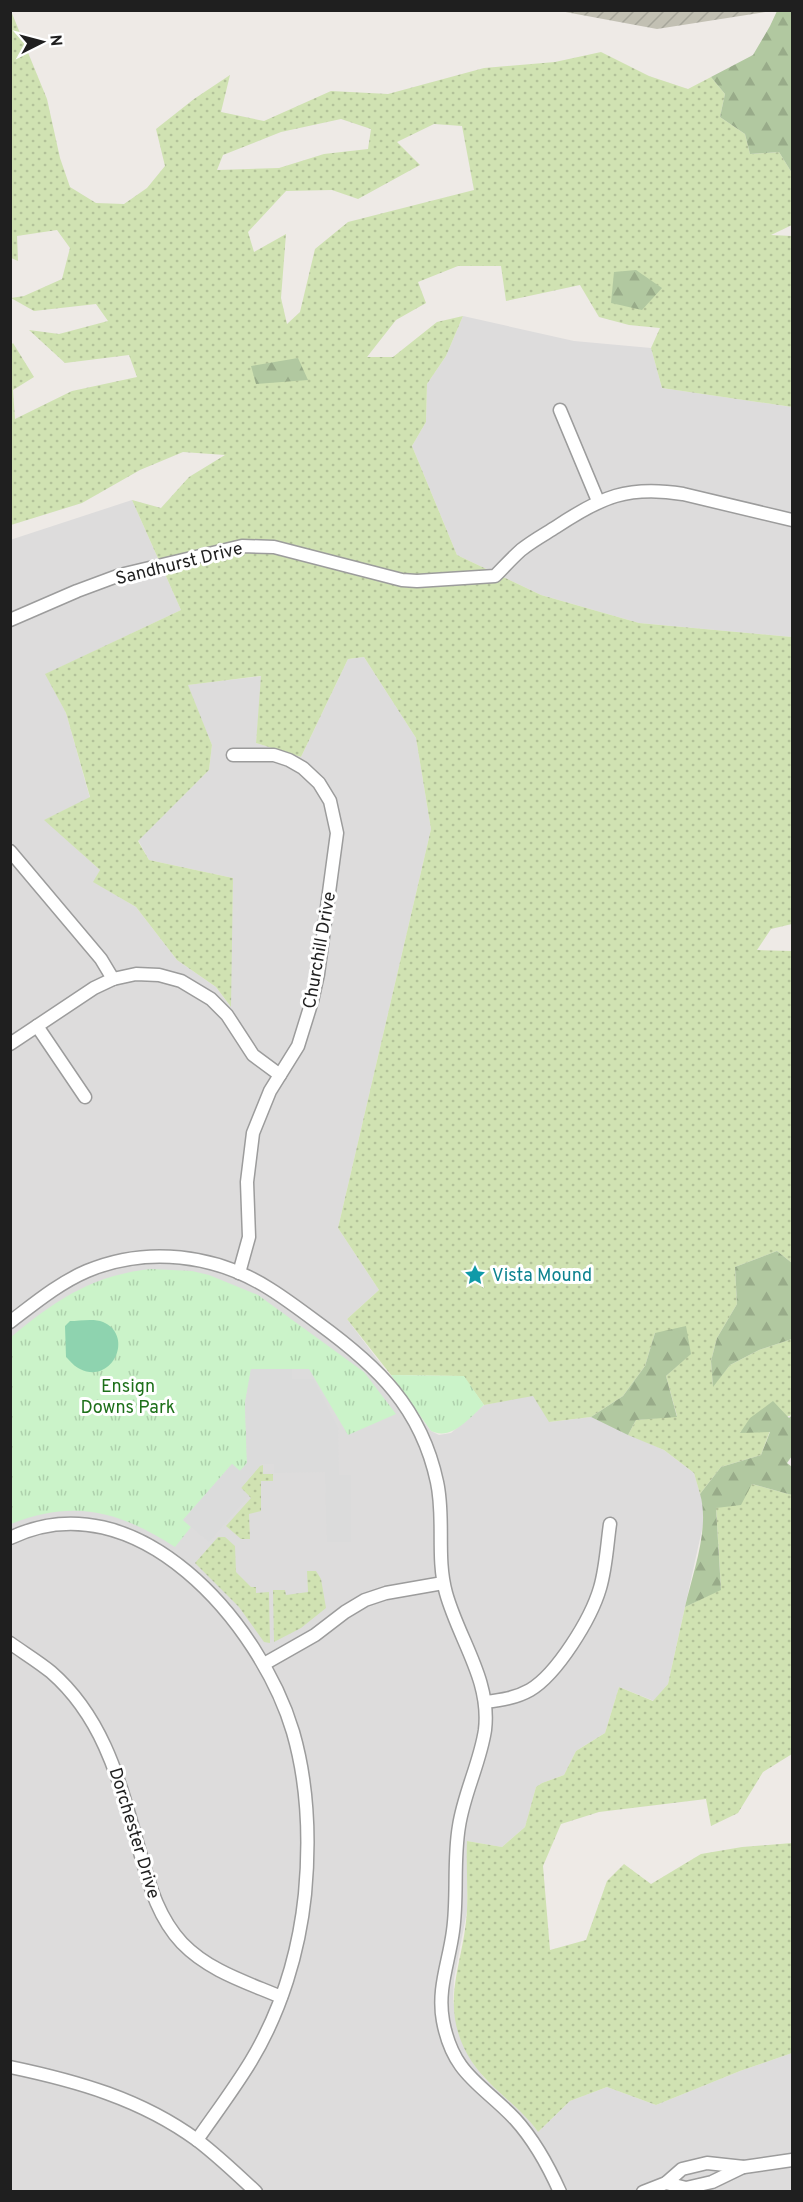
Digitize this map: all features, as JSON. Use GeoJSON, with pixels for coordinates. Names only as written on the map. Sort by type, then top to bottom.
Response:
{"type":"FeatureCollection","features":[{"type":"Feature","properties":{"kind":"street"},"geometry":{"type":"LineString","coordinates":[[560,410],[598,501],[634,492],[665,491],[792,520]]}},
{"type":"Feature","properties":{"kind":"street","name":"Sandhurst Drive"},"geometry":{"type":"LineString","coordinates":[[10,621],[76,591],[120,575],[242,546],[273,547],[402,580],[495,576],[522,550],[598,501]]}},
{"type":"Feature","properties":{"kind":"street","name":"Churchill Drive"},"geometry":{"type":"LineString","coordinates":[[233,755],[264,754],[283,757],[294,762],[311,775],[325,791],[336,821],[336,845],[318,974],[298,1046],[263,1105],[249,1149],[247,1182],[249,1237],[239,1273]]}},
{"type":"Feature","properties":{"kind":"street"},"geometry":{"type":"LineString","coordinates":[[10,851],[101,959],[113,979]]}},
{"type":"Feature","properties":{"kind":"street"},"geometry":{"type":"LineString","coordinates":[[10,1044],[94,988],[113,979],[136,974],[159,975],[192,986],[220,1007],[254,1055],[280,1075]]}},
{"type":"Feature","properties":{"kind":"street"},"geometry":{"type":"LineString","coordinates":[[37,1026],[85,1097]]}},
{"type":"Feature","properties":{"kind":"street"},"geometry":{"type":"LineString","coordinates":[[10,1322],[43,1297],[84,1273],[109,1263],[169,1255],[198,1259],[258,1281],[279,1295],[357,1352],[385,1378],[407,1408],[426,1444],[437,1483],[441,1512],[443,1583],[448,1602],[481,1680],[485,1702],[484,1735],[462,1809],[458,1833],[454,1876],[455,1917],[442,1980],[442,2018],[449,2043],[462,2068],[515,2119],[531,2139],[546,2160],[560,2192]]}},
{"type":"Feature","properties":{"kind":"street"},"geometry":{"type":"LineString","coordinates":[[10,1538],[47,1526],[78,1524],[109,1528],[137,1538],[163,1554],[208,1593],[238,1627],[264,1664],[292,1731],[299,1754],[308,1839],[304,1896],[296,1947],[281,1997],[252,2059],[196,2140]]}},
{"type":"Feature","properties":{"kind":"street"},"geometry":{"type":"LineString","coordinates":[[485,1702],[515,1696],[531,1689],[548,1675],[572,1643],[590,1615],[598,1595],[610,1524]]}},
{"type":"Feature","properties":{"kind":"street"},"geometry":{"type":"LineString","coordinates":[[264,1664],[315,1635],[365,1600],[386,1593],[443,1583]]}},
{"type":"Feature","properties":{"kind":"street","name":"Dorchester Drive"},"geometry":{"type":"LineString","coordinates":[[10,1643],[64,1685],[97,1729],[116,1771],[154,1897],[174,1933],[191,1951],[212,1967],[281,1997]]}},
{"type":"Feature","properties":{"kind":"street"},"geometry":{"type":"LineString","coordinates":[[10,2067],[72,2081],[123,2098],[149,2110],[196,2140],[256,2192]]}},
{"type":"Feature","properties":{"kind":"street"},"geometry":{"type":"LineString","coordinates":[[643,2192],[666,2183],[682,2169],[708,2163],[744,2167],[792,2160]]}},
{"type":"Feature","properties":{"kind":"street"},"geometry":{"type":"LineString","coordinates":[[666,2183],[686,2188],[712,2182],[744,2167]]}},
{"type":"Feature","properties":{"kind":"shaded area"},"geometry":{"type":"Polygon","coordinates":[[[560,11],[772,11],[657,29],[560,11]]]}},
{"type":"Feature","properties":{"kind":"shaded area"},"geometry":{"type":"Polygon","coordinates":[[[463,316],[574,341],[651,348],[662,388],[792,407],[792,637],[639,623],[541,595],[457,555],[412,446],[426,422],[427,384],[446,356],[463,316]]]}},
{"type":"Feature","properties":{"kind":"shaded area"},"geometry":{"type":"Polygon","coordinates":[[[132,500],[181,610],[46,674],[66,713],[90,798],[45,820],[100,870],[94,882],[136,907],[177,960],[216,987],[230,1006],[233,878],[149,860],[138,840],[209,770],[212,745],[187,685],[262,676],[256,743],[301,757],[348,659],[364,657],[416,738],[431,829],[338,1228],[379,1290],[347,1319],[431,1431],[439,1435],[451,1433],[484,1405],[533,1395],[550,1422],[591,1417],[664,1450],[694,1473],[704,1507],[703,1525],[668,1684],[654,1701],[619,1687],[605,1733],[576,1751],[564,1775],[536,1787],[525,1827],[502,1847],[467,1841],[467,1911],[454,1979],[453,2001],[472,2062],[485,2079],[527,2117],[538,2132],[570,2101],[607,2087],[656,2105],[792,2053],[792,2191],[11,2191],[10,540],[132,500]]]}},
{"type":"Feature","properties":{"kind":"shaded area"},"geometry":{"type":"Polygon","coordinates":[[[251,1369],[292,1369],[292,1379],[314,1379],[338,1427],[339,1475],[351,1475],[351,1542],[327,1542],[325,1472],[274,1473],[274,1464],[261,1464],[241,1488],[249,1496],[209,1542],[183,1520],[232,1464],[240,1471],[247,1463],[245,1403],[251,1369]]]}},
{"type":"Feature","properties":{"kind":"green space"},"geometry":{"type":"Polygon","coordinates":[[[11,11],[47,99],[60,158],[70,187],[96,203],[124,204],[147,188],[165,166],[156,129],[194,99],[230,75],[221,112],[264,121],[331,91],[388,94],[484,68],[555,62],[601,52],[649,76],[688,89],[711,77],[725,94],[720,117],[745,134],[750,154],[779,152],[792,173],[792,225],[771,235],[792,236],[792,407],[662,388],[651,348],[660,328],[629,325],[599,317],[580,285],[506,301],[501,266],[458,266],[418,282],[426,303],[396,320],[367,357],[393,357],[437,322],[463,316],[446,356],[427,384],[426,422],[412,446],[457,555],[541,595],[639,623],[792,637],[792,924],[771,929],[757,950],[792,951],[792,1263],[777,1251],[735,1267],[737,1304],[717,1338],[711,1361],[713,1386],[730,1365],[759,1350],[792,1339],[792,1415],[740,1432],[770,1431],[761,1455],[721,1467],[700,1494],[694,1473],[664,1450],[628,1435],[636,1420],[677,1416],[666,1376],[691,1353],[655,1333],[645,1366],[623,1396],[591,1417],[549,1422],[533,1396],[484,1405],[463,1376],[391,1375],[347,1319],[379,1290],[338,1228],[431,829],[416,738],[364,657],[348,659],[301,757],[256,743],[261,676],[188,685],[212,745],[209,770],[138,841],[149,860],[233,878],[231,1007],[216,987],[177,960],[136,907],[93,882],[100,870],[44,820],[90,797],[66,713],[45,674],[181,610],[132,500],[161,508],[189,477],[225,455],[183,452],[140,470],[82,503],[11,525],[10,346],[13,343],[34,377],[13,390],[15,419],[72,391],[137,377],[129,355],[65,363],[29,330],[59,334],[108,321],[96,304],[34,311],[11,298],[24,296],[62,279],[70,248],[57,230],[17,236],[18,261],[11,258],[11,11]],[[341,119],[281,132],[223,155],[217,170],[279,168],[324,154],[368,149],[371,129],[341,119]],[[434,124],[397,142],[420,165],[358,199],[332,190],[286,191],[248,232],[254,252],[286,234],[281,298],[287,324],[300,312],[315,249],[348,222],[474,190],[462,126],[434,124]]]}},
{"type":"Feature","properties":{"kind":"green space"},"geometry":{"type":"Polygon","coordinates":[[[777,11],[792,11],[792,173],[779,152],[750,154],[745,134],[720,117],[725,94],[711,77],[753,55],[777,11]]]}},
{"type":"Feature","properties":{"kind":"green space"},"geometry":{"type":"Polygon","coordinates":[[[636,270],[662,288],[642,310],[611,303],[614,272],[636,270]]]}},
{"type":"Feature","properties":{"kind":"green space"},"geometry":{"type":"Polygon","coordinates":[[[298,358],[308,380],[256,384],[251,366],[298,358]]]}},
{"type":"Feature","properties":{"kind":"green space"},"geometry":{"type":"Polygon","coordinates":[[[777,1251],[792,1263],[792,1339],[759,1350],[730,1365],[713,1387],[711,1361],[717,1338],[737,1304],[735,1267],[777,1251]]]}},
{"type":"Feature","properties":{"kind":"green space","name":"Ensign Downs Park"},"geometry":{"type":"Polygon","coordinates":[[[151,1269],[192,1271],[209,1275],[258,1295],[364,1372],[396,1414],[348,1435],[309,1369],[251,1369],[245,1403],[247,1463],[240,1471],[232,1464],[183,1520],[191,1527],[175,1547],[135,1525],[96,1513],[55,1512],[11,1524],[10,1338],[42,1312],[75,1292],[110,1277],[151,1269]]]}},
{"type":"Feature","properties":{"kind":"green space"},"geometry":{"type":"Polygon","coordinates":[[[70,1321],[99,1321],[113,1329],[118,1347],[116,1357],[110,1365],[102,1370],[91,1372],[78,1368],[66,1357],[65,1326],[70,1321]]]}},
{"type":"Feature","properties":{"kind":"green space"},"geometry":{"type":"Polygon","coordinates":[[[686,1326],[691,1354],[666,1376],[677,1417],[636,1420],[628,1435],[591,1417],[623,1396],[645,1366],[655,1333],[686,1326]]]}},
{"type":"Feature","properties":{"kind":"green space"},"geometry":{"type":"Polygon","coordinates":[[[391,1375],[464,1376],[484,1405],[453,1431],[439,1433],[431,1431],[391,1375]]]}},
{"type":"Feature","properties":{"kind":"green space"},"geometry":{"type":"Polygon","coordinates":[[[773,1401],[789,1418],[792,1415],[792,1456],[787,1463],[792,1467],[792,1495],[752,1484],[741,1505],[716,1508],[721,1590],[685,1607],[702,1535],[703,1507],[700,1494],[721,1467],[761,1455],[770,1432],[740,1433],[750,1418],[773,1401]]]}},
{"type":"Feature","properties":{"kind":"green space"},"geometry":{"type":"Polygon","coordinates":[[[263,1465],[263,1474],[273,1474],[273,1481],[261,1481],[261,1511],[249,1514],[250,1539],[241,1539],[226,1526],[251,1498],[241,1488],[263,1465]]]}},
{"type":"Feature","properties":{"kind":"green space"},"geometry":{"type":"Polygon","coordinates":[[[752,1484],[792,1495],[792,1754],[763,1772],[738,1813],[711,1826],[706,1799],[599,1812],[561,1824],[543,1866],[550,1950],[586,1940],[607,1881],[624,1864],[651,1884],[701,1854],[742,1847],[792,1843],[792,2053],[656,2105],[607,2087],[570,2101],[538,2132],[523,2114],[479,2072],[461,2042],[456,2023],[455,1986],[467,1910],[467,1841],[502,1847],[525,1827],[536,1787],[564,1775],[576,1751],[605,1733],[619,1687],[653,1701],[668,1684],[685,1607],[721,1589],[716,1508],[752,1484]]]}},
{"type":"Feature","properties":{"kind":"green space"},"geometry":{"type":"Polygon","coordinates":[[[218,1537],[225,1537],[235,1546],[236,1572],[251,1587],[256,1587],[256,1593],[269,1592],[270,1643],[264,1642],[239,1607],[195,1563],[218,1537]]]}},
{"type":"Feature","properties":{"kind":"green space"},"geometry":{"type":"Polygon","coordinates":[[[307,1571],[316,1571],[321,1579],[326,1608],[301,1628],[274,1642],[273,1590],[285,1590],[286,1595],[308,1592],[307,1571]]]}},
{"type":"Feature","properties":{"kind":"place","name":"Vista Mound"},"geometry":{"type":"Point","coordinates":[475,1275]}}]}
